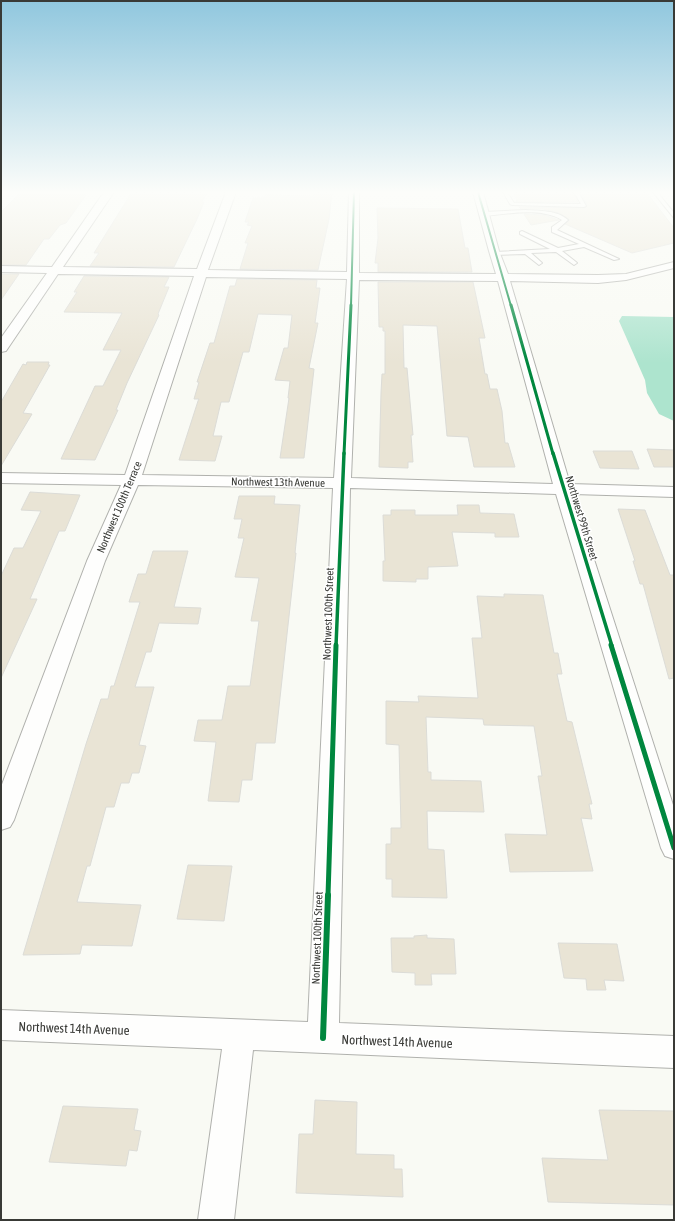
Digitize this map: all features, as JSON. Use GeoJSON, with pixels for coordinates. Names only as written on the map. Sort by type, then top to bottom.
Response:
{"type":"FeatureCollection","features":[{"type":"Feature","properties":{"kind":"street"},"geometry":{"type":"LineString","coordinates":[[1,348],[69,249]]}},
{"type":"Feature","properties":{"kind":"street","name":"Northwest 100th Terrace"},"geometry":{"type":"LineString","coordinates":[[1,820],[96,561],[132,480],[210,249]]}},
{"type":"Feature","properties":{"kind":"street","name":"Northwest 100th Street"},"geometry":{"type":"LineString","coordinates":[[323,1038],[342,482],[353,249]]}},
{"type":"Feature","properties":{"kind":"street","name":"Northwest 99th Street"},"geometry":{"type":"LineString","coordinates":[[494,249],[503,277],[563,489],[674,848]]}},
{"type":"Feature","properties":{"kind":"street"},"geometry":{"type":"LineString","coordinates":[[1,269],[598,279],[626,277],[674,265]]}},
{"type":"Feature","properties":{"kind":"street","name":"Northwest 13th Avenue"},"geometry":{"type":"LineString","coordinates":[[1,478],[342,482],[674,492]]}},
{"type":"Feature","properties":{"kind":"street","name":"Northwest 14th Avenue"},"geometry":{"type":"LineString","coordinates":[[1,1025],[674,1052]]}},
{"type":"Feature","properties":{"kind":"street"},"geometry":{"type":"LineString","coordinates":[[216,1220],[239,1035]]}},
{"type":"Feature","properties":{"kind":"lane"},"geometry":{"type":"LineString","coordinates":[[495,254],[527,253],[563,249]]}},
{"type":"Feature","properties":{"kind":"lane"},"geometry":{"type":"LineString","coordinates":[[593,249],[616,259]]}},
{"type":"Feature","properties":{"kind":"lane"},"geometry":{"type":"LineString","coordinates":[[557,250],[574,263]]}},
{"type":"Feature","properties":{"kind":"lane"},"geometry":{"type":"LineString","coordinates":[[527,253],[539,263]]}},
{"type":"Feature","properties":{"kind":"shaded area"},"geometry":{"type":"Polygon","coordinates":[[[622,316],[674,317],[674,421],[659,414],[647,393],[645,380],[619,321],[622,316]]]}},
{"type":"Feature","properties":{"kind":"building"},"geometry":{"type":"Polygon","coordinates":[[[1,249],[37,249],[26,265],[1,265],[1,249]]]}},
{"type":"Feature","properties":{"kind":"building"},"geometry":{"type":"Polygon","coordinates":[[[97,249],[183,249],[174,267],[90,266],[99,253],[94,253],[97,249]]]}},
{"type":"Feature","properties":{"kind":"building"},"geometry":{"type":"Polygon","coordinates":[[[246,249],[323,249],[318,270],[240,269],[246,249]]]}},
{"type":"Feature","properties":{"kind":"building"},"geometry":{"type":"Polygon","coordinates":[[[377,249],[468,249],[472,272],[378,272],[378,263],[375,263],[377,249]]]}},
{"type":"Feature","properties":{"kind":"building"},"geometry":{"type":"Polygon","coordinates":[[[623,249],[649,249],[632,253],[623,249]]]}},
{"type":"Feature","properties":{"kind":"building"},"geometry":{"type":"Polygon","coordinates":[[[1,274],[19,274],[1,300],[1,274]]]}},
{"type":"Feature","properties":{"kind":"building"},"geometry":{"type":"Polygon","coordinates":[[[84,276],[169,277],[164,287],[169,287],[158,314],[159,315],[127,383],[116,410],[118,410],[95,460],[61,459],[95,386],[103,386],[121,350],[103,350],[122,313],[64,312],[77,292],[74,292],[84,276]]]}},
{"type":"Feature","properties":{"kind":"building"},"geometry":{"type":"Polygon","coordinates":[[[237,279],[317,280],[316,288],[320,288],[315,323],[318,323],[309,368],[314,369],[304,458],[280,458],[290,381],[275,380],[284,348],[288,348],[292,315],[258,314],[249,352],[243,352],[229,402],[221,402],[213,436],[222,436],[215,461],[179,460],[199,399],[194,399],[199,382],[197,382],[210,343],[214,343],[230,286],[235,286],[237,279]]]}},
{"type":"Feature","properties":{"kind":"building"},"geometry":{"type":"Polygon","coordinates":[[[378,282],[473,282],[485,338],[479,338],[485,374],[487,374],[490,389],[497,389],[502,411],[505,443],[508,443],[515,467],[474,467],[468,437],[447,436],[437,326],[403,325],[404,368],[407,368],[413,435],[411,435],[413,462],[408,462],[408,468],[379,467],[382,374],[385,374],[385,331],[383,331],[383,327],[379,327],[378,282]]]}},
{"type":"Feature","properties":{"kind":"building"},"geometry":{"type":"Polygon","coordinates":[[[27,362],[49,362],[48,365],[50,365],[23,413],[32,414],[1,466],[1,402],[23,364],[26,365],[27,362]]]}},
{"type":"Feature","properties":{"kind":"building"},"geometry":{"type":"Polygon","coordinates":[[[647,449],[674,450],[674,467],[654,467],[647,449]]]}},
{"type":"Feature","properties":{"kind":"building"},"geometry":{"type":"Polygon","coordinates":[[[593,451],[632,451],[639,469],[600,468],[593,451]]]}},
{"type":"Feature","properties":{"kind":"building"},"geometry":{"type":"Polygon","coordinates":[[[30,492],[80,495],[65,531],[59,531],[30,599],[37,599],[1,678],[1,576],[14,548],[23,548],[41,511],[21,510],[30,492]]]}},
{"type":"Feature","properties":{"kind":"building"},"geometry":{"type":"Polygon","coordinates":[[[239,496],[275,496],[274,504],[300,505],[296,553],[275,743],[256,743],[252,780],[242,780],[239,802],[208,801],[216,742],[194,741],[198,720],[222,720],[228,686],[250,686],[259,621],[251,621],[259,578],[235,577],[244,538],[238,538],[242,519],[234,519],[239,496]]]}},
{"type":"Feature","properties":{"kind":"building"},"geometry":{"type":"Polygon","coordinates":[[[457,505],[479,505],[480,513],[514,514],[519,537],[495,537],[495,533],[452,532],[458,566],[428,567],[428,579],[416,579],[416,582],[383,581],[383,561],[385,561],[383,515],[391,515],[391,510],[415,510],[415,515],[458,515],[457,505]]]}},
{"type":"Feature","properties":{"kind":"building"},"geometry":{"type":"Polygon","coordinates":[[[618,509],[645,510],[670,575],[674,575],[674,678],[669,679],[643,584],[640,584],[633,561],[635,561],[618,509]]]}},
{"type":"Feature","properties":{"kind":"building"},"geometry":{"type":"Polygon","coordinates":[[[153,551],[188,551],[174,607],[201,608],[198,624],[159,623],[151,652],[146,652],[135,687],[154,687],[139,745],[146,746],[139,773],[132,773],[129,783],[121,783],[114,807],[106,807],[90,866],[87,866],[77,902],[141,905],[132,946],[82,945],[80,954],[23,955],[86,744],[101,699],[108,699],[111,686],[114,686],[140,602],[129,602],[138,574],[146,574],[153,551]]]}},
{"type":"Feature","properties":{"kind":"building"},"geometry":{"type":"Polygon","coordinates":[[[504,594],[543,595],[554,653],[558,653],[562,674],[557,674],[567,721],[572,722],[592,804],[589,804],[592,819],[581,818],[593,871],[510,872],[505,834],[547,835],[538,776],[542,776],[534,726],[484,725],[483,719],[426,717],[428,772],[431,772],[431,780],[481,781],[484,812],[427,811],[428,849],[444,850],[447,898],[392,897],[392,879],[386,879],[386,844],[391,844],[391,828],[401,828],[399,745],[386,744],[386,701],[419,702],[418,696],[478,698],[472,638],[482,638],[477,596],[504,597],[504,594]]]}},
{"type":"Feature","properties":{"kind":"building"},"geometry":{"type":"Polygon","coordinates":[[[188,865],[232,866],[224,921],[177,919],[188,865]]]}},
{"type":"Feature","properties":{"kind":"building"},"geometry":{"type":"Polygon","coordinates":[[[427,935],[427,938],[454,939],[456,974],[431,974],[432,985],[415,985],[415,973],[392,972],[391,938],[414,938],[414,936],[427,935]]]}},
{"type":"Feature","properties":{"kind":"building"},"geometry":{"type":"Polygon","coordinates":[[[558,943],[617,944],[624,981],[604,980],[606,990],[587,990],[586,979],[564,978],[558,943]]]}},
{"type":"Feature","properties":{"kind":"building"},"geometry":{"type":"Polygon","coordinates":[[[315,1100],[357,1102],[356,1154],[394,1155],[394,1169],[402,1169],[403,1197],[296,1193],[299,1134],[313,1134],[315,1100]]]}},
{"type":"Feature","properties":{"kind":"building"},"geometry":{"type":"Polygon","coordinates":[[[63,1106],[138,1109],[134,1130],[141,1131],[137,1151],[129,1150],[126,1166],[49,1162],[63,1106]]]}},
{"type":"Feature","properties":{"kind":"building"},"geometry":{"type":"Polygon","coordinates":[[[599,1110],[674,1111],[674,1205],[548,1202],[542,1158],[608,1160],[599,1110]]]}},
{"type":"Feature","properties":{"kind":"cycle path"},"geometry":{"type":"LineString","coordinates":[[323,1038],[342,483],[353,249]]}},
{"type":"Feature","properties":{"kind":"cycle path"},"geometry":{"type":"LineString","coordinates":[[493,249],[503,277],[563,489],[674,848]]}}]}
